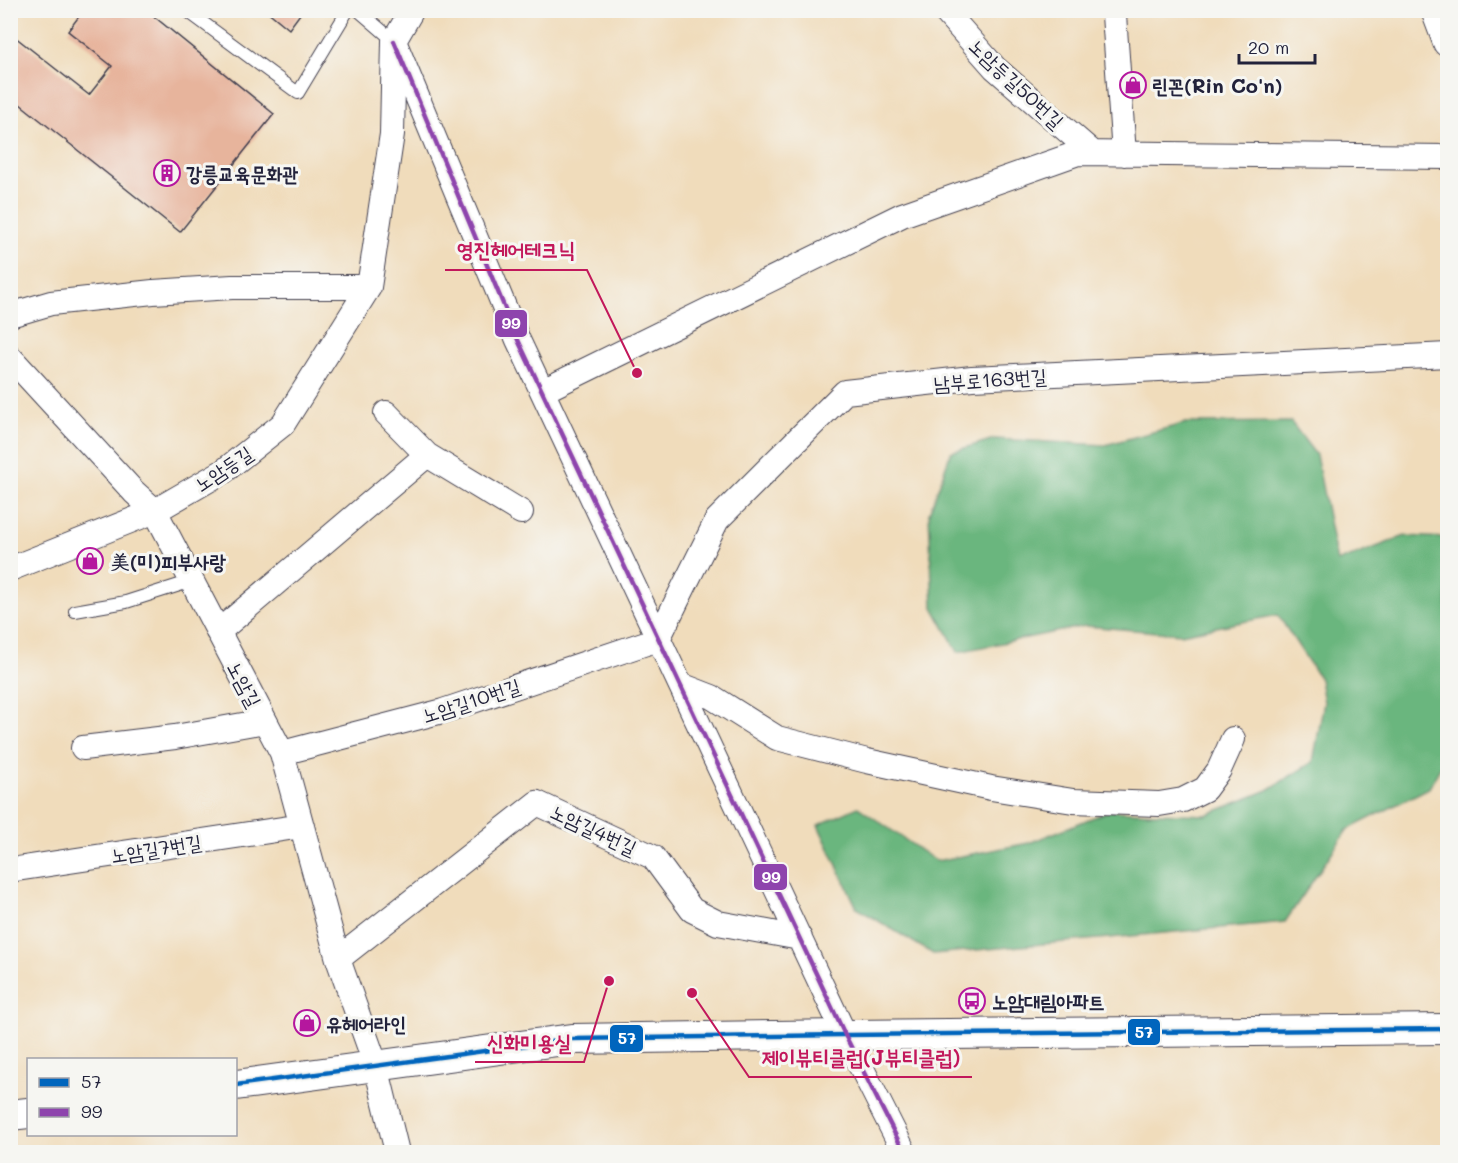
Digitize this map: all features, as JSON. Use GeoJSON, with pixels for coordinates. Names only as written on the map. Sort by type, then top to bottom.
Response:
{"type":"FeatureCollection","features":[{"type":"Feature","properties":{"kind":"street","name":"노암등길"},"geometry":{"type":"LineString","coordinates":[[10,568],[155,511],[224,471],[283,424],[369,287],[392,134],[394,41],[412,10]]}},
{"type":"Feature","properties":{"kind":"street","name":"노암등길50번길"},"geometry":{"type":"LineString","coordinates":[[944,10],[995,68],[1093,153]]}},
{"type":"Feature","properties":{"kind":"street"},"geometry":{"type":"LineString","coordinates":[[1111,10],[1114,15],[1124,154]]}},
{"type":"Feature","properties":{"kind":"street"},"geometry":{"type":"LineString","coordinates":[[1436,10],[1448,42]]}},
{"type":"Feature","properties":{"kind":"street"},"geometry":{"type":"LineString","coordinates":[[394,41],[518,340],[845,1035],[904,1152]]}},
{"type":"Feature","properties":{"kind":"street"},"geometry":{"type":"LineString","coordinates":[[543,391],[902,215],[1078,153],[1448,157]]}},
{"type":"Feature","properties":{"kind":"street"},"geometry":{"type":"LineString","coordinates":[[10,315],[51,303],[153,292],[232,287],[369,287]]}},
{"type":"Feature","properties":{"kind":"street","name":"남부로163번길"},"geometry":{"type":"LineString","coordinates":[[658,639],[717,520],[845,392],[972,378],[1448,355]]}},
{"type":"Feature","properties":{"kind":"street","name":"노암길"},"geometry":{"type":"LineString","coordinates":[[10,357],[134,492],[155,511],[282,753],[338,959],[376,1066],[397,1152]]}},
{"type":"Feature","properties":{"kind":"street"},"geometry":{"type":"LineString","coordinates":[[386,413],[427,455],[521,512]]}},
{"type":"Feature","properties":{"kind":"street"},"geometry":{"type":"LineString","coordinates":[[218,632],[427,455]]}},
{"type":"Feature","properties":{"kind":"street","name":"노암길10번길"},"geometry":{"type":"LineString","coordinates":[[282,753],[442,711],[658,639]]}},
{"type":"Feature","properties":{"kind":"street"},"geometry":{"type":"LineString","coordinates":[[681,685],[712,697],[777,738],[867,761],[991,788],[1073,801],[1159,804],[1183,800],[1205,789],[1219,770],[1233,739]]}},
{"type":"Feature","properties":{"kind":"street"},"geometry":{"type":"LineString","coordinates":[[83,748],[175,737],[265,721]]}},
{"type":"Feature","properties":{"kind":"street","name":"노암길4번길"},"geometry":{"type":"LineString","coordinates":[[338,959],[537,803],[653,857],[692,910],[718,923],[800,938]]}},
{"type":"Feature","properties":{"kind":"street","name":"노암길7번길"},"geometry":{"type":"LineString","coordinates":[[10,870],[302,826]]}},
{"type":"Feature","properties":{"kind":"street"},"geometry":{"type":"LineString","coordinates":[[237,1085],[572,1039],[1448,1029]]}},
{"type":"Feature","properties":{"kind":"street"},"geometry":{"type":"LineString","coordinates":[[10,1115],[27,1113]]}},
{"type":"Feature","properties":{"kind":"lane"},"geometry":{"type":"LineString","coordinates":[[186,10],[298,93],[348,10]]}},
{"type":"Feature","properties":{"kind":"lane"},"geometry":{"type":"LineString","coordinates":[[358,10],[394,41]]}},
{"type":"Feature","properties":{"kind":"lane"},"geometry":{"type":"LineString","coordinates":[[75,611],[126,602],[192,581]]}},
{"type":"Feature","properties":{"kind":"green space"},"geometry":{"type":"Polygon","coordinates":[[[1291,422],[1316,455],[1337,562],[1405,536],[1447,538],[1447,755],[1429,788],[1347,830],[1285,922],[933,954],[857,908],[818,825],[858,807],[936,861],[1029,843],[1109,811],[1206,815],[1268,790],[1313,762],[1324,702],[1320,679],[1278,615],[1181,634],[1085,626],[958,652],[933,607],[929,513],[951,452],[994,439],[1105,445],[1186,423],[1291,422]]]}},
{"type":"Feature","properties":{"kind":"building","name":"강릉교육문화관"},"geometry":{"type":"Polygon","coordinates":[[[75,10],[146,10],[274,114],[180,232],[10,96],[10,33],[89,95],[112,66],[68,31],[80,15],[75,10]]]}},
{"type":"Feature","properties":{"kind":"building"},"geometry":{"type":"Polygon","coordinates":[[[266,10],[303,10],[289,29],[266,10]]]}},
{"type":"Feature","properties":{"kind":"transit line","name":"99"},"geometry":{"type":"LineString","coordinates":[[394,41],[518,340],[845,1035],[904,1152]]}},
{"type":"Feature","properties":{"kind":"transit line","name":"57"},"geometry":{"type":"LineString","coordinates":[[237,1085],[572,1039],[1448,1029]]}},
{"type":"Feature","properties":{"kind":"place","name":"린꼰(Rin Co'n)"},"geometry":{"type":"Point","coordinates":[1133,85]}},
{"type":"Feature","properties":{"kind":"place","name":"강릉교육문화관"},"geometry":{"type":"Point","coordinates":[167,173]}},
{"type":"Feature","properties":{"kind":"place","name":"영진헤어테크닉"},"geometry":{"type":"Point","coordinates":[637,373]}},
{"type":"Feature","properties":{"kind":"place","name":"美(미)피부사랑"},"geometry":{"type":"Point","coordinates":[90,561]}},
{"type":"Feature","properties":{"kind":"place","name":"신화미용실"},"geometry":{"type":"Point","coordinates":[609,981]}},
{"type":"Feature","properties":{"kind":"place","name":"제이뷰티클럽(J뷰티클럽)"},"geometry":{"type":"Point","coordinates":[692,993]}},
{"type":"Feature","properties":{"kind":"place","name":"노암대림아파트"},"geometry":{"type":"Point","coordinates":[972,1001]}},
{"type":"Feature","properties":{"kind":"place","name":"유헤어라인"},"geometry":{"type":"Point","coordinates":[307,1023]}}]}
